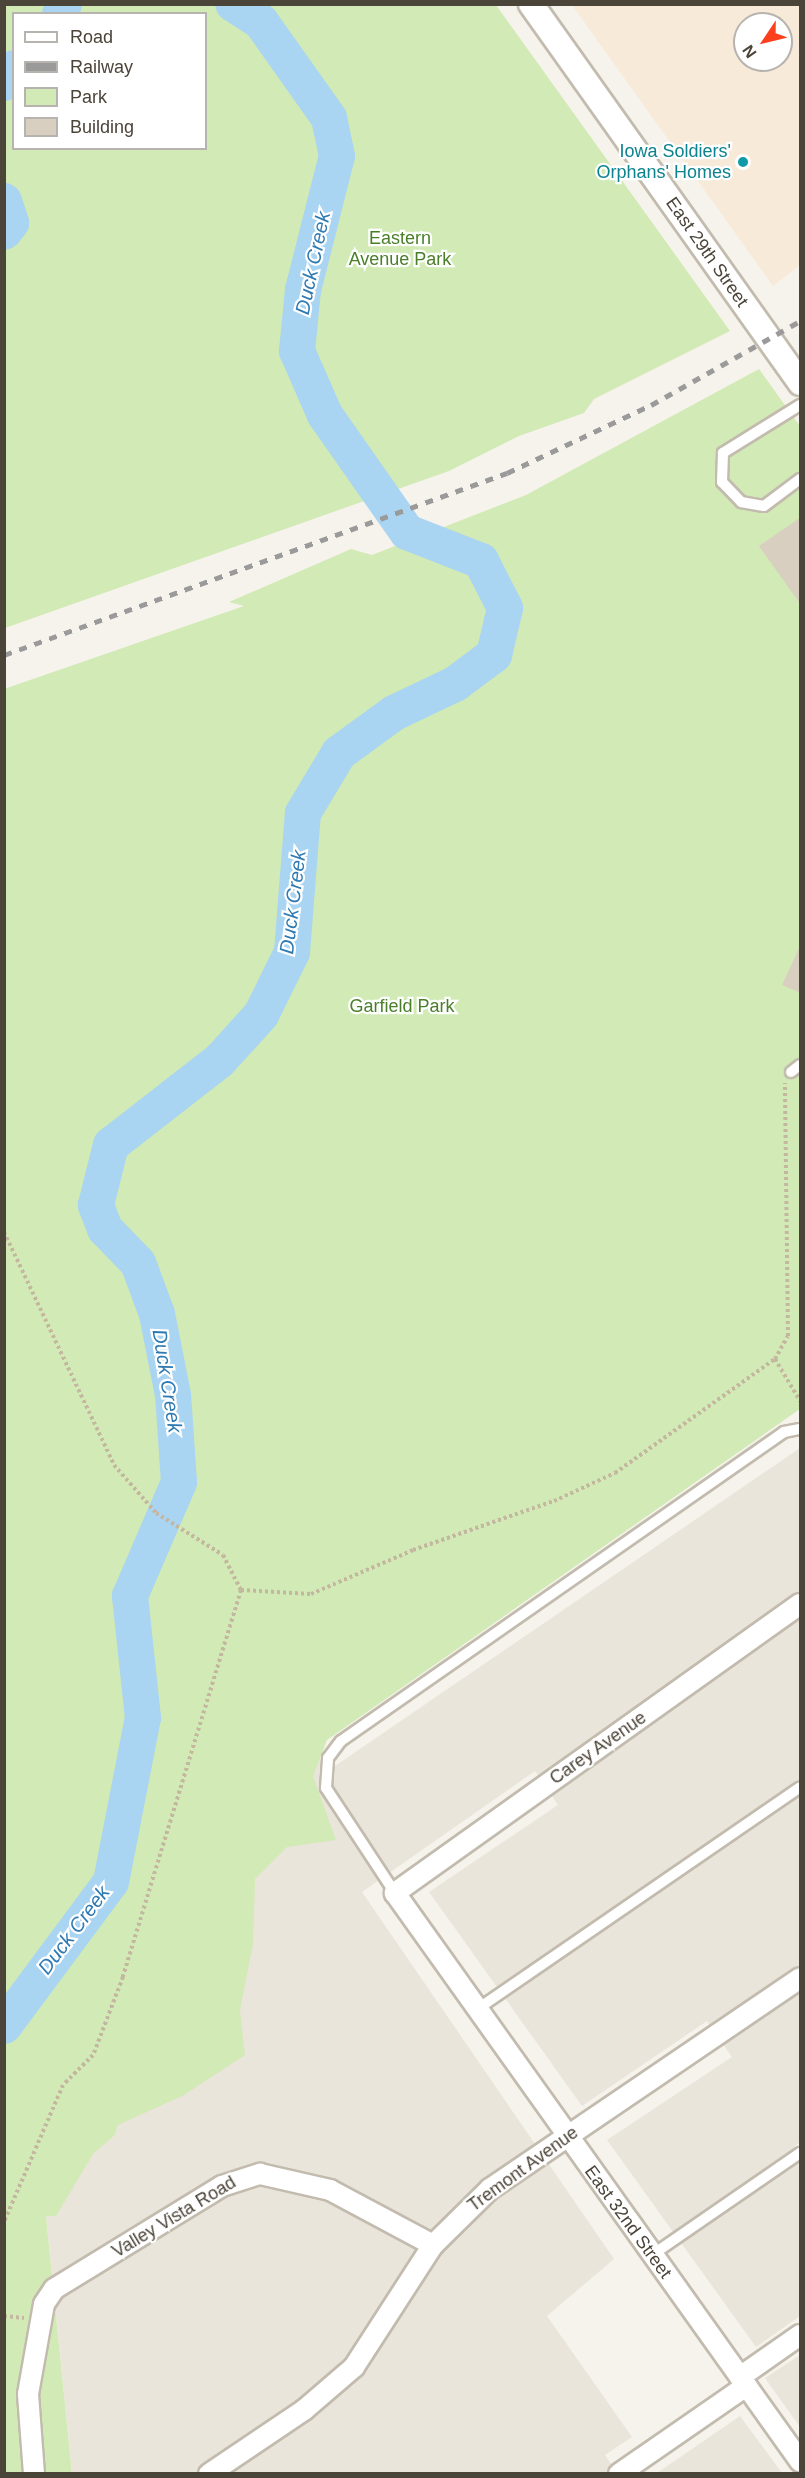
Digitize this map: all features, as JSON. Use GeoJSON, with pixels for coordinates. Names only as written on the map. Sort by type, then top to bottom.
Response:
{"type":"FeatureCollection","features":[{"type":"Feature","properties":{"kind":"street","name":"East 29th Street"},"geometry":{"type":"LineString","coordinates":[[531,4],[801,383]]}},
{"type":"Feature","properties":{"kind":"street","name":"Carey Avenue"},"geometry":{"type":"LineString","coordinates":[[395,1893],[801,1604]]}},
{"type":"Feature","properties":{"kind":"street","name":"East 32nd Street"},"geometry":{"type":"LineString","coordinates":[[395,1893],[476,2010],[801,2461]]}},
{"type":"Feature","properties":{"kind":"street","name":"Tremont Avenue"},"geometry":{"type":"LineString","coordinates":[[209,2474],[304,2410],[354,2367],[433,2244],[490,2189],[801,1978]]}},
{"type":"Feature","properties":{"kind":"street","name":"Valley Vista Road"},"geometry":{"type":"LineString","coordinates":[[34,2474],[28,2394],[32,2358],[44,2304],[54,2289],[244,2175],[337,2192],[433,2244]]}},
{"type":"Feature","properties":{"kind":"street"},"geometry":{"type":"LineString","coordinates":[[619,2474],[801,2336]]}},
{"type":"Feature","properties":{"kind":"lane"},"geometry":{"type":"LineString","coordinates":[[801,405],[723,453],[722,482],[741,502],[764,506],[801,479]]}},
{"type":"Feature","properties":{"kind":"lane"},"geometry":{"type":"LineString","coordinates":[[395,1893],[326,1788],[328,1758],[341,1741],[784,1431],[801,1429]]}},
{"type":"Feature","properties":{"kind":"lane"},"geometry":{"type":"LineString","coordinates":[[476,2010],[801,1787]]}},
{"type":"Feature","properties":{"kind":"lane"},"geometry":{"type":"LineString","coordinates":[[652,2255],[801,2153]]}},
{"type":"Feature","properties":{"kind":"path"},"geometry":{"type":"LineString","coordinates":[[241,1590],[311,1594],[413,1550],[554,1501],[615,1473],[775,1359],[789,1336],[782,1090],[796,1068]]}},
{"type":"Feature","properties":{"kind":"path"},"geometry":{"type":"LineString","coordinates":[[4,1232],[114,1465],[156,1513],[223,1555],[241,1590],[123,1977],[93,2055],[63,2085],[4,2222]]}},
{"type":"Feature","properties":{"kind":"path"},"geometry":{"type":"LineString","coordinates":[[775,1359],[801,1401]]}},
{"type":"Feature","properties":{"kind":"shaded area","name":"Iowa Soldiers' Orphans' Homes"},"geometry":{"type":"Polygon","coordinates":[[[572,5],[800,5],[800,265],[773,286],[572,5]]]}},
{"type":"Feature","properties":{"kind":"shaded area"},"geometry":{"type":"Polygon","coordinates":[[[800,1448],[800,2142],[794,2147],[800,2156],[800,2316],[756,2347],[607,2140],[732,2057],[707,2021],[582,2106],[429,1892],[558,1805],[535,1771],[362,1892],[614,2259],[547,2316],[632,2437],[605,2455],[617,2473],[72,2473],[44,2195],[115,2135],[254,1658],[332,1768],[800,1448]]]}},
{"type":"Feature","properties":{"kind":"shaded area"},"geometry":{"type":"Polygon","coordinates":[[[800,2355],[800,2427],[765,2378],[800,2355]]]}},
{"type":"Feature","properties":{"kind":"shaded area"},"geometry":{"type":"Polygon","coordinates":[[[740,2416],[782,2473],[657,2473],[740,2416]]]}},
{"type":"Feature","properties":{"kind":"green space","name":"Eastern Avenue Park"},"geometry":{"type":"Polygon","coordinates":[[[4,5],[496,5],[730,331],[594,399],[584,413],[519,436],[449,471],[5,628],[4,5]]]}},
{"type":"Feature","properties":{"kind":"green space","name":"Garfield Park"},"geometry":{"type":"Polygon","coordinates":[[[759,369],[800,426],[800,1409],[327,1740],[313,1776],[336,1840],[287,1847],[255,1879],[253,1944],[240,2010],[245,2055],[184,2095],[118,2125],[115,2135],[93,2154],[56,2216],[46,2216],[72,2474],[4,2473],[4,689],[244,606],[229,602],[351,549],[372,555],[526,495],[759,369]]]}},
{"type":"Feature","properties":{"kind":"building"},"geometry":{"type":"Polygon","coordinates":[[[801,517],[801,605],[759,546],[801,517]]]}},
{"type":"Feature","properties":{"kind":"building"},"geometry":{"type":"Polygon","coordinates":[[[801,944],[801,993],[782,985],[801,944]]]}},
{"type":"Feature","properties":{"kind":"waterway"},"geometry":{"type":"LineString","coordinates":[[61,12],[64,4]]}},
{"type":"Feature","properties":{"kind":"waterway","name":"Duck Creek"},"geometry":{"type":"LineString","coordinates":[[4,2026],[111,1882],[143,1718],[130,1596],[179,1482],[173,1395],[157,1314],[138,1263],[105,1229],[96,1205],[111,1145],[220,1060],[261,1015],[292,952],[303,813],[339,753],[394,713],[455,684],[494,655],[505,608],[481,561],[407,532],[325,415],[297,351],[303,290],[337,156],[329,118],[261,22],[233,4]]}},
{"type":"Feature","properties":{"kind":"waterway"},"geometry":{"type":"LineString","coordinates":[[4,83],[12,71]]}},
{"type":"Feature","properties":{"kind":"waterway"},"geometry":{"type":"LineString","coordinates":[[4,201],[11,223],[4,232]]}},
{"type":"Feature","properties":{"kind":"railway"},"geometry":{"type":"LineString","coordinates":[[4,655],[507,473],[651,405],[800,321]]}},
{"type":"Feature","properties":{"kind":"place","name":"Iowa Soldiers' Orphans' Homes"},"geometry":{"type":"Point","coordinates":[743,162]}}]}
